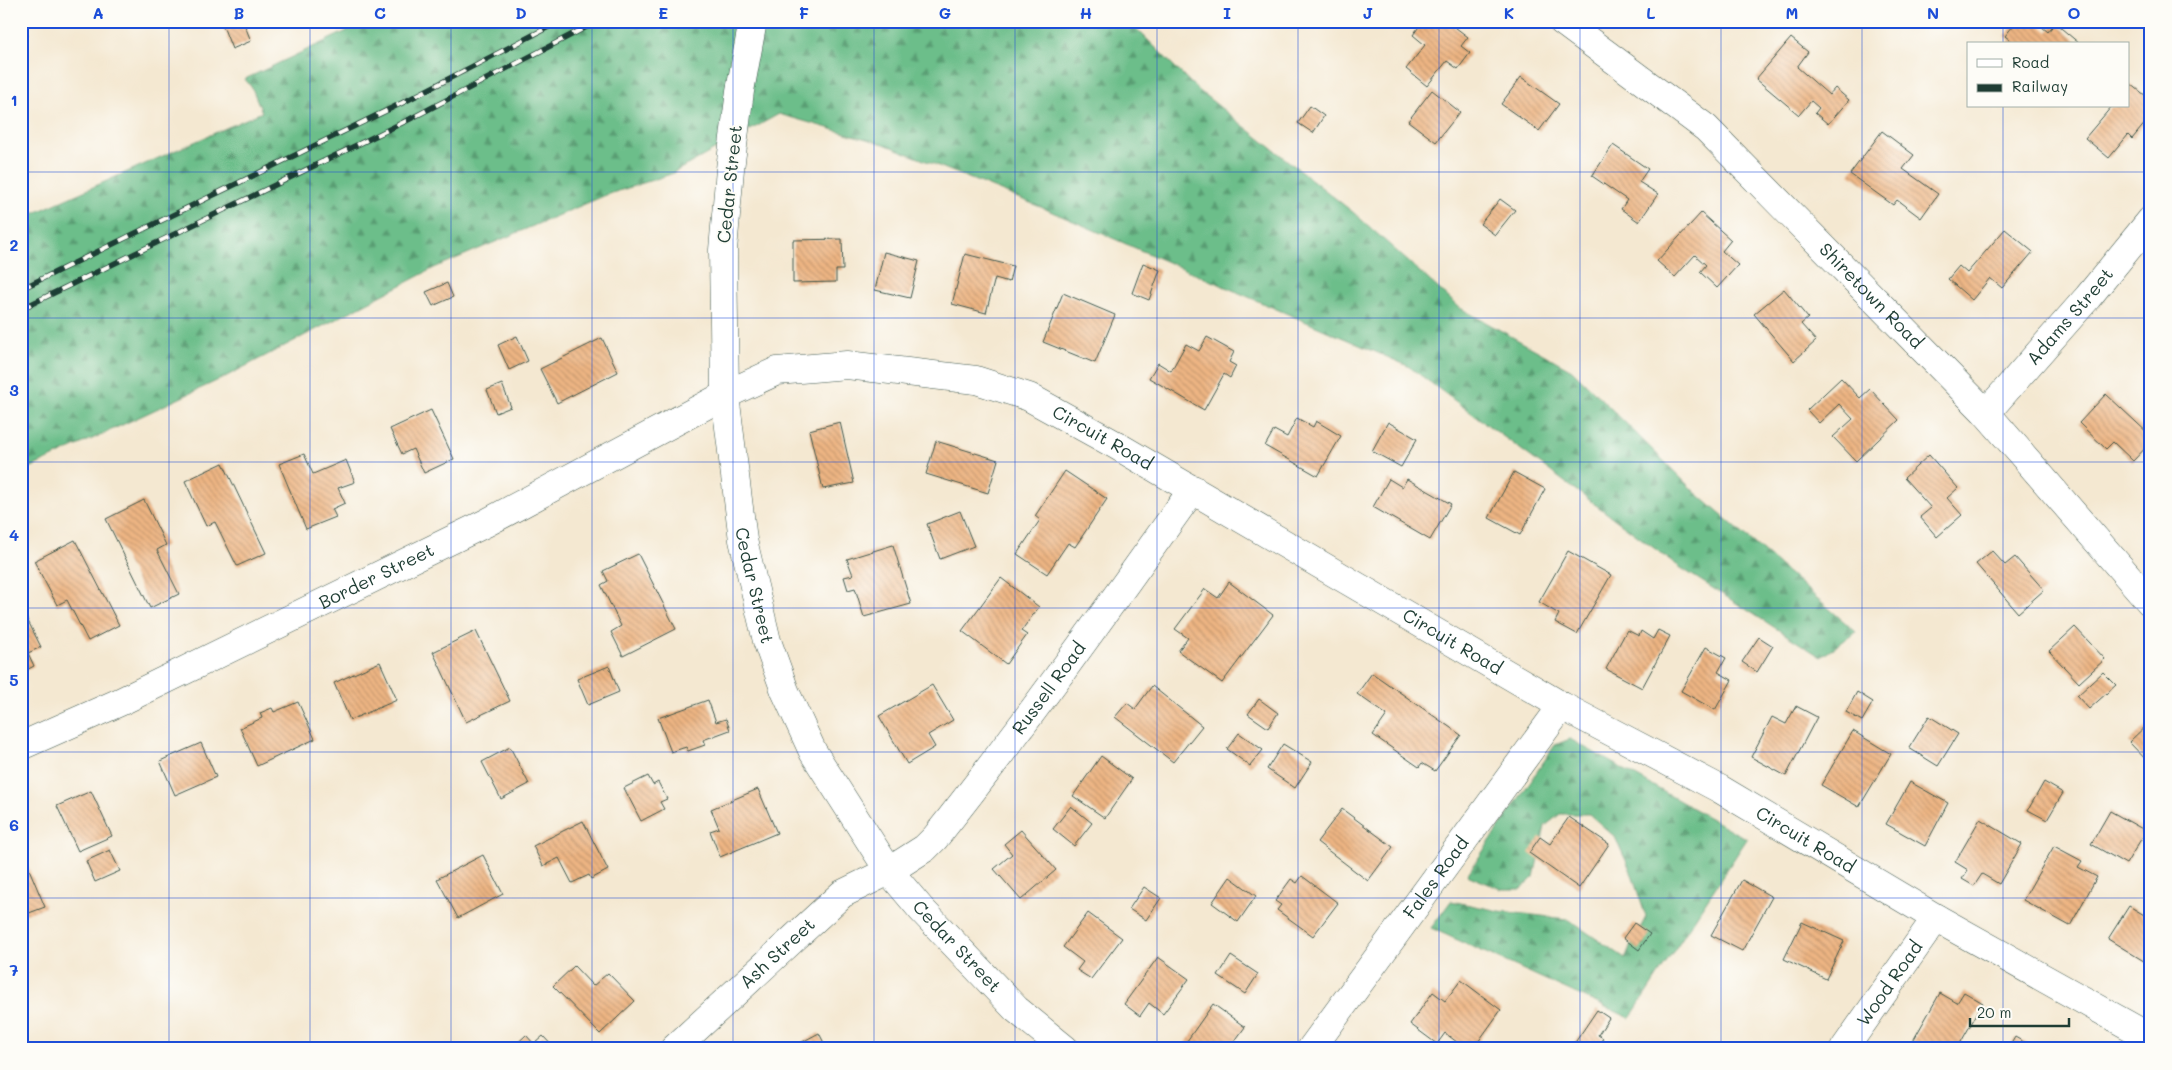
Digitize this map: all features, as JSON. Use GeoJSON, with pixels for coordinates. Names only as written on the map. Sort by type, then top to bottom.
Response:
{"type":"FeatureCollection","features":[{"type":"Feature","properties":{"kind":"street","name":"Cedar Street"},"geometry":{"type":"LineString","coordinates":[[753,21],[740,91],[730,169],[723,250],[725,395],[743,540],[767,642],[785,691],[813,752],[889,871],[921,909],[1016,1009],[1065,1049]]}},
{"type":"Feature","properties":{"kind":"street","name":"Shiretown Road"},"geometry":{"type":"LineString","coordinates":[[1562,21],[1706,128],[1986,413],[2151,603]]}},
{"type":"Feature","properties":{"kind":"street","name":"Adams Street"},"geometry":{"type":"LineString","coordinates":[[1986,413],[2088,297],[2151,220]]}},
{"type":"Feature","properties":{"kind":"street","name":"Circuit Road"},"geometry":{"type":"LineString","coordinates":[[725,395],[777,371],[846,364],[976,380],[1029,397],[1194,489],[1562,706],[1720,789],[1936,918],[2151,1038]]}},
{"type":"Feature","properties":{"kind":"street","name":"Border Street"},"geometry":{"type":"LineString","coordinates":[[21,746],[120,702],[486,523],[725,395]]}},
{"type":"Feature","properties":{"kind":"street","name":"Russell Road"},"geometry":{"type":"LineString","coordinates":[[889,871],[925,848],[991,768],[1194,489]]}},
{"type":"Feature","properties":{"kind":"street","name":"Fales Road"},"geometry":{"type":"LineString","coordinates":[[1311,1049],[1562,706]]}},
{"type":"Feature","properties":{"kind":"street","name":"Ash Street"},"geometry":{"type":"LineString","coordinates":[[674,1049],[842,894],[889,871]]}},
{"type":"Feature","properties":{"kind":"street","name":"Wood Road"},"geometry":{"type":"LineString","coordinates":[[1844,1049],[1936,918]]}},
{"type":"Feature","properties":{"kind":"green space"},"geometry":{"type":"Polygon","coordinates":[[[368,21],[1129,21],[1197,89],[1354,213],[1460,308],[1572,370],[1696,493],[1856,632],[1821,657],[1681,568],[1408,366],[1043,208],[884,144],[779,114],[671,174],[606,195],[434,268],[223,378],[21,472],[21,219],[262,112],[252,88],[245,79],[368,21]]]}},
{"type":"Feature","properties":{"kind":"green space"},"geometry":{"type":"Polygon","coordinates":[[[1570,739],[1747,839],[1630,1018],[1431,928],[1451,901],[1499,911],[1567,919],[1625,958],[1646,917],[1630,869],[1615,837],[1589,814],[1560,814],[1545,826],[1534,877],[1521,889],[1501,889],[1467,875],[1555,745],[1570,739]]]}},
{"type":"Feature","properties":{"kind":"building"},"geometry":{"type":"Polygon","coordinates":[[[21,21],[23,21],[28,36],[21,39],[21,21]]]}},
{"type":"Feature","properties":{"kind":"building"},"geometry":{"type":"Polygon","coordinates":[[[221,21],[243,21],[251,41],[232,49],[221,21]]]}},
{"type":"Feature","properties":{"kind":"building"},"geometry":{"type":"Polygon","coordinates":[[[1423,21],[1447,21],[1468,37],[1461,46],[1470,53],[1458,69],[1447,61],[1427,86],[1406,69],[1425,45],[1413,35],[1423,21]]]}},
{"type":"Feature","properties":{"kind":"building"},"geometry":{"type":"Polygon","coordinates":[[[2017,21],[2035,21],[2048,32],[2055,23],[2078,42],[2008,42],[2010,40],[2005,36],[2017,21]]]}},
{"type":"Feature","properties":{"kind":"building"},"geometry":{"type":"Polygon","coordinates":[[[1791,38],[1808,52],[1797,67],[1829,95],[1835,88],[1849,100],[1828,124],[1815,113],[1819,108],[1811,101],[1799,115],[1756,79],[1791,38]]]}},
{"type":"Feature","properties":{"kind":"building"},"geometry":{"type":"Polygon","coordinates":[[[1521,77],[1559,104],[1539,131],[1501,104],[1521,77]]]}},
{"type":"Feature","properties":{"kind":"building"},"geometry":{"type":"Polygon","coordinates":[[[2130,85],[2151,100],[2151,116],[2132,139],[2128,135],[2109,158],[2085,138],[2110,108],[2130,108],[2130,85]]]}},
{"type":"Feature","properties":{"kind":"building"},"geometry":{"type":"Polygon","coordinates":[[[1432,90],[1460,112],[1436,142],[1408,121],[1432,90]]]}},
{"type":"Feature","properties":{"kind":"building"},"geometry":{"type":"Polygon","coordinates":[[[1310,106],[1324,116],[1313,133],[1298,123],[1310,106]]]}},
{"type":"Feature","properties":{"kind":"building"},"geometry":{"type":"Polygon","coordinates":[[[1882,131],[1914,155],[1903,169],[1938,194],[1921,218],[1897,200],[1893,205],[1850,174],[1882,131]]]}},
{"type":"Feature","properties":{"kind":"building"},"geometry":{"type":"Polygon","coordinates":[[[1613,145],[1648,169],[1639,182],[1658,194],[1639,222],[1621,209],[1627,200],[1592,176],[1613,145]]]}},
{"type":"Feature","properties":{"kind":"building"},"geometry":{"type":"Polygon","coordinates":[[[1500,199],[1515,210],[1495,235],[1480,224],[1500,199]]]}},
{"type":"Feature","properties":{"kind":"building"},"geometry":{"type":"Polygon","coordinates":[[[1701,213],[1731,240],[1722,251],[1738,265],[1717,288],[1700,272],[1706,265],[1695,255],[1675,277],[1657,261],[1701,213]]]}},
{"type":"Feature","properties":{"kind":"building"},"geometry":{"type":"Polygon","coordinates":[[[2005,229],[2033,252],[2002,288],[1990,278],[1972,300],[1948,279],[1959,266],[1967,273],[2005,229]]]}},
{"type":"Feature","properties":{"kind":"building"},"geometry":{"type":"Polygon","coordinates":[[[842,239],[843,270],[836,270],[836,282],[793,283],[793,240],[842,239]]]}},
{"type":"Feature","properties":{"kind":"building"},"geometry":{"type":"Polygon","coordinates":[[[884,252],[919,261],[910,298],[875,290],[884,252]]]}},
{"type":"Feature","properties":{"kind":"building"},"geometry":{"type":"Polygon","coordinates":[[[965,254],[1013,266],[1009,282],[995,278],[986,313],[952,304],[965,254]]]}},
{"type":"Feature","properties":{"kind":"building"},"geometry":{"type":"Polygon","coordinates":[[[1143,263],[1160,270],[1149,300],[1132,293],[1143,263]]]}},
{"type":"Feature","properties":{"kind":"building"},"geometry":{"type":"Polygon","coordinates":[[[447,283],[453,297],[433,306],[426,292],[447,283]]]}},
{"type":"Feature","properties":{"kind":"building"},"geometry":{"type":"Polygon","coordinates":[[[1784,289],[1808,318],[1801,324],[1816,341],[1794,361],[1754,314],[1784,289]]]}},
{"type":"Feature","properties":{"kind":"building"},"geometry":{"type":"Polygon","coordinates":[[[1063,293],[1115,315],[1095,363],[1043,342],[1063,293]]]}},
{"type":"Feature","properties":{"kind":"building"},"geometry":{"type":"Polygon","coordinates":[[[517,336],[528,361],[509,370],[498,345],[517,336]]]}},
{"type":"Feature","properties":{"kind":"building"},"geometry":{"type":"Polygon","coordinates":[[[1207,337],[1234,352],[1229,362],[1236,366],[1230,378],[1224,374],[1204,410],[1149,378],[1158,363],[1171,371],[1186,344],[1199,351],[1207,337]]]}},
{"type":"Feature","properties":{"kind":"building"},"geometry":{"type":"Polygon","coordinates":[[[602,338],[618,372],[557,403],[540,369],[602,338]]]}},
{"type":"Feature","properties":{"kind":"building"},"geometry":{"type":"Polygon","coordinates":[[[1841,378],[1860,398],[1870,389],[1899,420],[1856,461],[1833,437],[1853,419],[1839,404],[1819,423],[1807,410],[1841,378]]]}},
{"type":"Feature","properties":{"kind":"building"},"geometry":{"type":"Polygon","coordinates":[[[502,384],[511,407],[496,413],[487,390],[502,384]]]}},
{"type":"Feature","properties":{"kind":"building"},"geometry":{"type":"Polygon","coordinates":[[[2106,394],[2151,436],[2151,442],[2133,461],[2113,442],[2106,449],[2079,423],[2106,394]]]}},
{"type":"Feature","properties":{"kind":"building"},"geometry":{"type":"Polygon","coordinates":[[[431,410],[454,459],[424,473],[413,449],[402,454],[390,429],[431,410]]]}},
{"type":"Feature","properties":{"kind":"building"},"geometry":{"type":"Polygon","coordinates":[[[1297,418],[1313,427],[1316,421],[1341,436],[1318,476],[1265,446],[1274,430],[1287,437],[1297,418]]]}},
{"type":"Feature","properties":{"kind":"building"},"geometry":{"type":"Polygon","coordinates":[[[840,422],[854,483],[823,489],[809,430],[840,422]]]}},
{"type":"Feature","properties":{"kind":"building"},"geometry":{"type":"Polygon","coordinates":[[[1388,422],[1417,439],[1401,467],[1372,451],[1388,422]]]}},
{"type":"Feature","properties":{"kind":"building"},"geometry":{"type":"Polygon","coordinates":[[[936,441],[998,460],[988,493],[926,474],[936,441]]]}},
{"type":"Feature","properties":{"kind":"building"},"geometry":{"type":"Polygon","coordinates":[[[304,454],[313,474],[346,460],[355,482],[338,488],[345,503],[332,509],[336,517],[306,529],[279,464],[304,454]]]}},
{"type":"Feature","properties":{"kind":"building"},"geometry":{"type":"Polygon","coordinates":[[[1929,455],[1958,488],[1947,498],[1962,515],[1937,537],[1920,517],[1931,508],[1904,478],[1929,455]]]}},
{"type":"Feature","properties":{"kind":"building"},"geometry":{"type":"Polygon","coordinates":[[[223,463],[266,553],[237,566],[215,522],[206,526],[185,481],[223,463]]]}},
{"type":"Feature","properties":{"kind":"building"},"geometry":{"type":"Polygon","coordinates":[[[1065,471],[1107,499],[1075,547],[1068,543],[1047,574],[1017,554],[1040,520],[1035,516],[1065,471]]]}},
{"type":"Feature","properties":{"kind":"building"},"geometry":{"type":"Polygon","coordinates":[[[1514,472],[1545,489],[1520,535],[1489,518],[1514,472]]]}},
{"type":"Feature","properties":{"kind":"building"},"geometry":{"type":"Polygon","coordinates":[[[1389,479],[1402,487],[1407,479],[1451,504],[1430,540],[1373,507],[1389,479]]]}},
{"type":"Feature","properties":{"kind":"building"},"geometry":{"type":"Polygon","coordinates":[[[144,500],[166,545],[157,550],[179,594],[150,608],[106,519],[144,500]]]}},
{"type":"Feature","properties":{"kind":"building"},"geometry":{"type":"Polygon","coordinates":[[[960,511],[974,546],[940,559],[927,524],[960,511]]]}},
{"type":"Feature","properties":{"kind":"building"},"geometry":{"type":"Polygon","coordinates":[[[75,540],[119,625],[88,641],[67,600],[57,605],[34,561],[75,540]]]}},
{"type":"Feature","properties":{"kind":"building"},"geometry":{"type":"Polygon","coordinates":[[[893,545],[911,604],[864,617],[855,588],[848,590],[844,577],[853,575],[847,559],[893,545]]]}},
{"type":"Feature","properties":{"kind":"building"},"geometry":{"type":"Polygon","coordinates":[[[1568,551],[1611,575],[1577,634],[1555,622],[1559,614],[1539,602],[1568,551]]]}},
{"type":"Feature","properties":{"kind":"building"},"geometry":{"type":"Polygon","coordinates":[[[1992,551],[2005,565],[2015,557],[2044,590],[2018,613],[1976,564],[1992,551]]]}},
{"type":"Feature","properties":{"kind":"building"},"geometry":{"type":"Polygon","coordinates":[[[638,554],[676,629],[623,656],[611,632],[621,626],[601,585],[608,581],[603,571],[638,554]]]}},
{"type":"Feature","properties":{"kind":"building"},"geometry":{"type":"Polygon","coordinates":[[[1001,578],[1039,607],[1021,631],[1027,635],[1006,664],[962,631],[1001,578]]]}},
{"type":"Feature","properties":{"kind":"building"},"geometry":{"type":"Polygon","coordinates":[[[1229,582],[1273,615],[1222,683],[1178,651],[1188,638],[1175,629],[1205,589],[1218,598],[1229,582]]]}},
{"type":"Feature","properties":{"kind":"building"},"geometry":{"type":"Polygon","coordinates":[[[26,617],[41,647],[28,653],[34,666],[21,673],[21,619],[26,617]]]}},
{"type":"Feature","properties":{"kind":"building"},"geometry":{"type":"Polygon","coordinates":[[[2075,627],[2105,659],[2079,683],[2049,651],[2075,627]]]}},
{"type":"Feature","properties":{"kind":"building"},"geometry":{"type":"Polygon","coordinates":[[[1627,630],[1639,636],[1641,631],[1653,639],[1658,630],[1670,636],[1642,688],[1606,669],[1627,630]]]}},
{"type":"Feature","properties":{"kind":"building"},"geometry":{"type":"Polygon","coordinates":[[[476,631],[510,701],[466,722],[433,652],[476,631]]]}},
{"type":"Feature","properties":{"kind":"building"},"geometry":{"type":"Polygon","coordinates":[[[1759,637],[1773,646],[1757,672],[1742,662],[1759,637]]]}},
{"type":"Feature","properties":{"kind":"building"},"geometry":{"type":"Polygon","coordinates":[[[1706,647],[1726,658],[1718,672],[1732,680],[1715,710],[1681,691],[1706,647]]]}},
{"type":"Feature","properties":{"kind":"building"},"geometry":{"type":"Polygon","coordinates":[[[380,662],[397,700],[350,720],[334,683],[380,662]]]}},
{"type":"Feature","properties":{"kind":"building"},"geometry":{"type":"Polygon","coordinates":[[[609,666],[619,692],[588,705],[577,679],[609,666]]]}},
{"type":"Feature","properties":{"kind":"building"},"geometry":{"type":"Polygon","coordinates":[[[2103,672],[2116,685],[2089,709],[2077,696],[2103,672]]]}},
{"type":"Feature","properties":{"kind":"building"},"geometry":{"type":"Polygon","coordinates":[[[1372,673],[1461,735],[1435,771],[1422,763],[1419,767],[1373,735],[1387,715],[1357,694],[1372,673]]]}},
{"type":"Feature","properties":{"kind":"building"},"geometry":{"type":"Polygon","coordinates":[[[932,685],[953,720],[928,735],[935,747],[907,764],[879,716],[932,685]]]}},
{"type":"Feature","properties":{"kind":"building"},"geometry":{"type":"Polygon","coordinates":[[[1152,686],[1202,726],[1173,762],[1115,717],[1127,703],[1135,709],[1152,686]]]}},
{"type":"Feature","properties":{"kind":"building"},"geometry":{"type":"Polygon","coordinates":[[[1857,692],[1873,702],[1862,721],[1846,712],[1857,692]]]}},
{"type":"Feature","properties":{"kind":"building"},"geometry":{"type":"Polygon","coordinates":[[[1259,699],[1278,713],[1268,728],[1248,714],[1259,699]]]}},
{"type":"Feature","properties":{"kind":"building"},"geometry":{"type":"Polygon","coordinates":[[[708,700],[716,722],[726,719],[730,730],[703,740],[705,745],[688,751],[686,747],[671,752],[658,718],[708,700]]]}},
{"type":"Feature","properties":{"kind":"building"},"geometry":{"type":"Polygon","coordinates":[[[298,702],[315,739],[257,766],[240,728],[262,718],[260,713],[272,708],[274,712],[298,702]]]}},
{"type":"Feature","properties":{"kind":"building"},"geometry":{"type":"Polygon","coordinates":[[[1796,706],[1817,717],[1786,776],[1751,757],[1772,717],[1786,724],[1796,706]]]}},
{"type":"Feature","properties":{"kind":"building"},"geometry":{"type":"Polygon","coordinates":[[[1929,716],[1958,734],[1938,766],[1909,748],[1929,716]]]}},
{"type":"Feature","properties":{"kind":"building"},"geometry":{"type":"Polygon","coordinates":[[[2151,721],[2151,765],[2129,742],[2151,721]]]}},
{"type":"Feature","properties":{"kind":"building"},"geometry":{"type":"Polygon","coordinates":[[[1853,731],[1891,754],[1859,807],[1821,785],[1853,731]]]}},
{"type":"Feature","properties":{"kind":"building"},"geometry":{"type":"Polygon","coordinates":[[[1239,733],[1263,750],[1250,766],[1227,749],[1239,733]]]}},
{"type":"Feature","properties":{"kind":"building"},"geometry":{"type":"Polygon","coordinates":[[[201,743],[216,777],[175,795],[160,761],[201,743]]]}},
{"type":"Feature","properties":{"kind":"building"},"geometry":{"type":"Polygon","coordinates":[[[1283,744],[1312,762],[1295,788],[1267,769],[1283,744]]]}},
{"type":"Feature","properties":{"kind":"building"},"geometry":{"type":"Polygon","coordinates":[[[510,747],[529,784],[501,799],[482,762],[510,747]]]}},
{"type":"Feature","properties":{"kind":"building"},"geometry":{"type":"Polygon","coordinates":[[[1101,756],[1132,779],[1105,818],[1073,796],[1101,756]]]}},
{"type":"Feature","properties":{"kind":"building"},"geometry":{"type":"Polygon","coordinates":[[[648,776],[653,785],[658,782],[667,799],[660,802],[664,809],[641,821],[624,788],[648,776]]]}},
{"type":"Feature","properties":{"kind":"building"},"geometry":{"type":"Polygon","coordinates":[[[1910,782],[1948,803],[1925,846],[1886,824],[1910,782]]]}},
{"type":"Feature","properties":{"kind":"building"},"geometry":{"type":"Polygon","coordinates":[[[2044,782],[2063,793],[2047,820],[2028,810],[2044,782]]]}},
{"type":"Feature","properties":{"kind":"building"},"geometry":{"type":"Polygon","coordinates":[[[758,789],[777,833],[720,857],[710,831],[719,828],[711,809],[758,789]]]}},
{"type":"Feature","properties":{"kind":"building"},"geometry":{"type":"Polygon","coordinates":[[[91,791],[112,836],[78,851],[57,806],[91,791]]]}},
{"type":"Feature","properties":{"kind":"building"},"geometry":{"type":"Polygon","coordinates":[[[1071,806],[1092,823],[1074,846],[1053,829],[1071,806]]]}},
{"type":"Feature","properties":{"kind":"building"},"geometry":{"type":"Polygon","coordinates":[[[1342,809],[1393,847],[1368,881],[1317,842],[1342,809]]]}},
{"type":"Feature","properties":{"kind":"building"},"geometry":{"type":"Polygon","coordinates":[[[2110,811],[2146,831],[2126,864],[2091,844],[2110,811]]]}},
{"type":"Feature","properties":{"kind":"building"},"geometry":{"type":"Polygon","coordinates":[[[1569,817],[1609,844],[1579,888],[1529,853],[1540,837],[1550,844],[1569,817]]]}},
{"type":"Feature","properties":{"kind":"building"},"geometry":{"type":"Polygon","coordinates":[[[1980,819],[2022,844],[1999,884],[1982,874],[1974,886],[1962,879],[1968,870],[1955,862],[1980,819]]]}},
{"type":"Feature","properties":{"kind":"building"},"geometry":{"type":"Polygon","coordinates":[[[583,821],[608,870],[591,879],[589,875],[572,883],[559,858],[543,866],[533,846],[583,821]]]}},
{"type":"Feature","properties":{"kind":"building"},"geometry":{"type":"Polygon","coordinates":[[[1021,830],[1056,870],[1021,900],[994,869],[1012,854],[1004,844],[1021,830]]]}},
{"type":"Feature","properties":{"kind":"building"},"geometry":{"type":"Polygon","coordinates":[[[2054,846],[2082,861],[2078,867],[2097,877],[2070,926],[2023,900],[2054,846]]]}},
{"type":"Feature","properties":{"kind":"building"},"geometry":{"type":"Polygon","coordinates":[[[21,850],[45,907],[21,916],[21,850]]]}},
{"type":"Feature","properties":{"kind":"building"},"geometry":{"type":"Polygon","coordinates":[[[110,850],[120,871],[95,882],[86,861],[110,850]]]}},
{"type":"Feature","properties":{"kind":"building"},"geometry":{"type":"Polygon","coordinates":[[[483,855],[503,894],[458,918],[437,879],[483,855]]]}},
{"type":"Feature","properties":{"kind":"building"},"geometry":{"type":"Polygon","coordinates":[[[1302,876],[1338,903],[1313,936],[1277,910],[1281,905],[1275,901],[1291,879],[1297,883],[1302,876]]]}},
{"type":"Feature","properties":{"kind":"building"},"geometry":{"type":"Polygon","coordinates":[[[1230,877],[1256,896],[1238,922],[1212,903],[1230,877]]]}},
{"type":"Feature","properties":{"kind":"building"},"geometry":{"type":"Polygon","coordinates":[[[1742,880],[1772,897],[1742,951],[1711,935],[1742,880]]]}},
{"type":"Feature","properties":{"kind":"building"},"geometry":{"type":"Polygon","coordinates":[[[1144,887],[1161,898],[1146,920],[1129,909],[1144,887]]]}},
{"type":"Feature","properties":{"kind":"building"},"geometry":{"type":"Polygon","coordinates":[[[2129,906],[2151,919],[2151,957],[2147,963],[2108,939],[2129,906]]]}},
{"type":"Feature","properties":{"kind":"building"},"geometry":{"type":"Polygon","coordinates":[[[1088,913],[1122,938],[1091,979],[1077,970],[1083,962],[1063,947],[1088,913]]]}},
{"type":"Feature","properties":{"kind":"building"},"geometry":{"type":"Polygon","coordinates":[[[1802,922],[1844,941],[1826,979],[1784,959],[1802,922]]]}},
{"type":"Feature","properties":{"kind":"building"},"geometry":{"type":"Polygon","coordinates":[[[1634,923],[1650,934],[1639,950],[1623,938],[1634,923]]]}},
{"type":"Feature","properties":{"kind":"building"},"geometry":{"type":"Polygon","coordinates":[[[1231,956],[1258,974],[1245,994],[1218,976],[1231,956]]]}},
{"type":"Feature","properties":{"kind":"building"},"geometry":{"type":"Polygon","coordinates":[[[1158,957],[1189,979],[1163,1014],[1149,1003],[1140,1016],[1124,1004],[1158,957]]]}},
{"type":"Feature","properties":{"kind":"building"},"geometry":{"type":"Polygon","coordinates":[[[574,966],[593,986],[608,973],[635,1001],[600,1034],[553,986],[574,966]]]}},
{"type":"Feature","properties":{"kind":"building"},"geometry":{"type":"Polygon","coordinates":[[[1461,980],[1501,1010],[1473,1049],[1466,1049],[1445,1033],[1437,1044],[1410,1024],[1433,992],[1445,1001],[1461,980]]]}},
{"type":"Feature","properties":{"kind":"building"},"geometry":{"type":"Polygon","coordinates":[[[1964,992],[1983,1003],[1957,1049],[1914,1049],[1910,1046],[1940,993],[1957,1003],[1964,992]]]}},
{"type":"Feature","properties":{"kind":"building"},"geometry":{"type":"Polygon","coordinates":[[[1213,1004],[1245,1027],[1229,1049],[1182,1048],[1213,1004]]]}},
{"type":"Feature","properties":{"kind":"building"},"geometry":{"type":"Polygon","coordinates":[[[1597,1010],[1609,1018],[1598,1035],[1603,1038],[1596,1049],[1581,1049],[1574,1044],[1597,1010]]]}},
{"type":"Feature","properties":{"kind":"building"},"geometry":{"type":"Polygon","coordinates":[[[819,1033],[827,1049],[789,1049],[819,1033]]]}},
{"type":"Feature","properties":{"kind":"building"},"geometry":{"type":"Polygon","coordinates":[[[526,1035],[534,1044],[543,1036],[555,1049],[511,1049],[526,1035]]]}},
{"type":"Feature","properties":{"kind":"building"},"geometry":{"type":"Polygon","coordinates":[[[2015,1037],[2036,1049],[2008,1049],[2015,1037]]]}},
{"type":"Feature","properties":{"kind":"railway"},"geometry":{"type":"LineString","coordinates":[[21,289],[402,103],[560,21]]}},
{"type":"Feature","properties":{"kind":"railway"},"geometry":{"type":"LineString","coordinates":[[21,309],[410,119],[598,21]]}}]}
